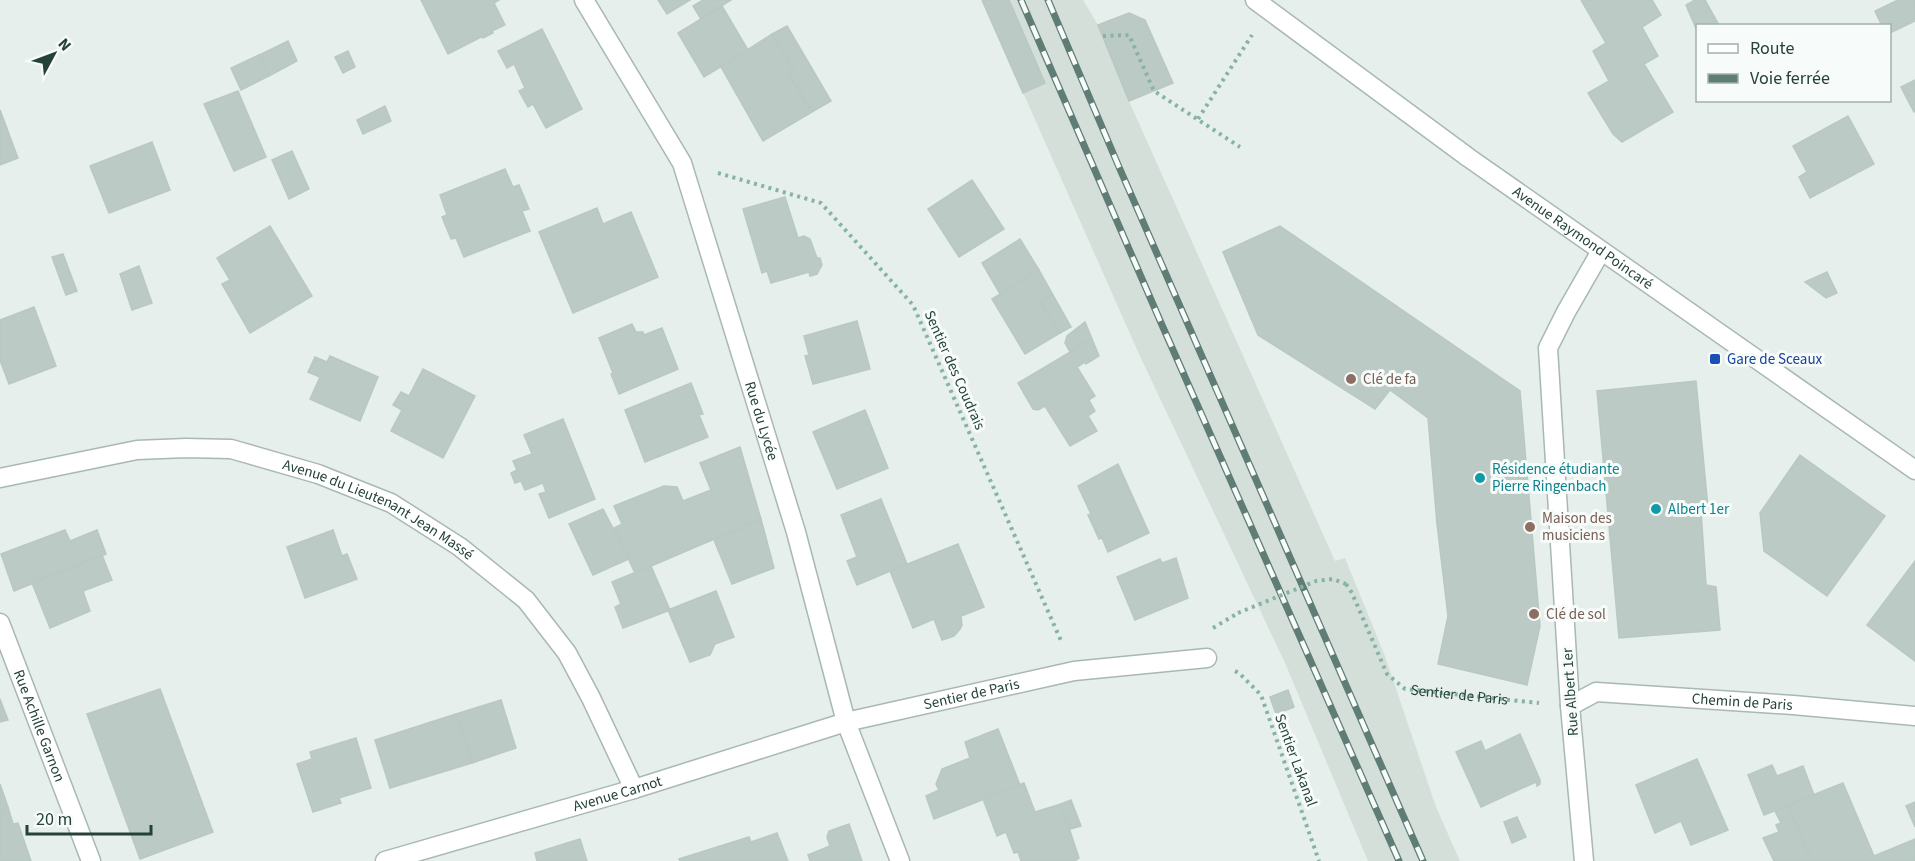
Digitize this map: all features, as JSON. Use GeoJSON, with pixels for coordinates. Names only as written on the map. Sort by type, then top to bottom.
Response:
{"type":"FeatureCollection","features":[{"type":"Feature","properties":{"kind":"street","name":"Rue du Lycée"},"geometry":{"type":"LineString","coordinates":[[584,0],[682,163],[796,532],[846,722],[900,861]]}},
{"type":"Feature","properties":{"kind":"street","name":"Avenue Raymond Poincaré"},"geometry":{"type":"LineString","coordinates":[[1255,0],[1469,158],[1915,470]]}},
{"type":"Feature","properties":{"kind":"street","name":"Rue Albert 1er"},"geometry":{"type":"LineString","coordinates":[[1584,861],[1570,706],[1548,348],[1601,251]]}},
{"type":"Feature","properties":{"kind":"street","name":"Avenue du Lieutenant Jean Massé"},"geometry":{"type":"LineString","coordinates":[[0,478],[137,450],[231,449],[318,474],[391,503],[460,547],[526,600],[567,653],[634,789]]}},
{"type":"Feature","properties":{"kind":"street","name":"Rue Achille Garnon"},"geometry":{"type":"LineString","coordinates":[[0,623],[91,861]]}},
{"type":"Feature","properties":{"kind":"street","name":"Sentier de Paris"},"geometry":{"type":"LineString","coordinates":[[846,722],[1074,671],[1207,658]]}},
{"type":"Feature","properties":{"kind":"street","name":"Chemin de Paris"},"geometry":{"type":"LineString","coordinates":[[1570,706],[1596,692],[1793,705],[1915,716]]}},
{"type":"Feature","properties":{"kind":"street","name":"Avenue Carnot"},"geometry":{"type":"LineString","coordinates":[[385,861],[634,789],[846,722]]}},
{"type":"Feature","properties":{"kind":"path"},"geometry":{"type":"LineString","coordinates":[[1197,119],[1252,34]]}},
{"type":"Feature","properties":{"kind":"path"},"geometry":{"type":"LineString","coordinates":[[1103,36],[1129,35],[1154,91],[1240,147]]}},
{"type":"Feature","properties":{"kind":"path","name":"Sentier des Coudrais"},"geometry":{"type":"LineString","coordinates":[[682,163],[821,203],[913,305],[1074,671]]}},
{"type":"Feature","properties":{"kind":"path","name":"Sentier de Paris"},"geometry":{"type":"LineString","coordinates":[[1238,613],[1316,581],[1333,579],[1346,584],[1352,593],[1387,674],[1405,689],[1570,706]]}},
{"type":"Feature","properties":{"kind":"path","name":"Sentier Lakanal"},"geometry":{"type":"LineString","coordinates":[[1239,673],[1260,695],[1320,861]]}},
{"type":"Feature","properties":{"kind":"shaded area"},"geometry":{"type":"Polygon","coordinates":[[[982,0],[1083,0],[1098,25],[1129,101],[1335,561],[1345,558],[1385,656],[1436,807],[1460,861],[1368,861],[1285,663],[1139,354],[982,0]]]}},
{"type":"Feature","properties":{"kind":"building"},"geometry":{"type":"Polygon","coordinates":[[[421,0],[499,0],[494,3],[505,25],[448,54],[421,0]]]}},
{"type":"Feature","properties":{"kind":"building"},"geometry":{"type":"Polygon","coordinates":[[[658,0],[690,0],[667,14],[658,0]]]}},
{"type":"Feature","properties":{"kind":"building"},"geometry":{"type":"Polygon","coordinates":[[[703,0],[731,0],[701,19],[693,6],[703,0]]]}},
{"type":"Feature","properties":{"kind":"building"},"geometry":{"type":"Polygon","coordinates":[[[982,0],[1009,0],[1045,83],[1023,93],[982,0]]]}},
{"type":"Feature","properties":{"kind":"building"},"geometry":{"type":"Polygon","coordinates":[[[1581,0],[1652,0],[1661,15],[1642,27],[1658,56],[1644,64],[1673,112],[1622,142],[1613,134],[1588,93],[1609,81],[1593,51],[1606,43],[1581,0]]]}},
{"type":"Feature","properties":{"kind":"building"},"geometry":{"type":"Polygon","coordinates":[[[1695,0],[1705,0],[1718,24],[1696,24],[1696,28],[1686,5],[1695,0]]]}},
{"type":"Feature","properties":{"kind":"building"},"geometry":{"type":"Polygon","coordinates":[[[1898,0],[1915,0],[1915,21],[1891,33],[1891,24],[1881,24],[1875,11],[1898,0]]]}},
{"type":"Feature","properties":{"kind":"building"},"geometry":{"type":"Polygon","coordinates":[[[722,6],[748,50],[704,77],[678,33],[722,6]]]}},
{"type":"Feature","properties":{"kind":"building"},"geometry":{"type":"Polygon","coordinates":[[[1129,13],[1145,20],[1173,83],[1129,101],[1098,25],[1129,13]]]}},
{"type":"Feature","properties":{"kind":"building"},"geometry":{"type":"Polygon","coordinates":[[[787,26],[831,101],[812,112],[789,75],[794,72],[772,34],[787,26]]]}},
{"type":"Feature","properties":{"kind":"building"},"geometry":{"type":"Polygon","coordinates":[[[542,29],[582,109],[546,128],[533,104],[528,107],[519,91],[525,88],[514,64],[507,68],[498,51],[542,29]]]}},
{"type":"Feature","properties":{"kind":"building"},"geometry":{"type":"Polygon","coordinates":[[[772,34],[794,72],[789,75],[812,112],[763,141],[721,67],[772,34]]]}},
{"type":"Feature","properties":{"kind":"building"},"geometry":{"type":"Polygon","coordinates":[[[288,41],[297,61],[269,76],[259,55],[288,41]]]}},
{"type":"Feature","properties":{"kind":"building"},"geometry":{"type":"Polygon","coordinates":[[[348,51],[355,67],[343,73],[335,57],[348,51]]]}},
{"type":"Feature","properties":{"kind":"building"},"geometry":{"type":"Polygon","coordinates":[[[259,55],[269,76],[241,90],[231,68],[259,55]]]}},
{"type":"Feature","properties":{"kind":"building"},"geometry":{"type":"Polygon","coordinates":[[[1915,80],[1915,111],[1914,112],[1901,87],[1915,80]]]}},
{"type":"Feature","properties":{"kind":"building"},"geometry":{"type":"Polygon","coordinates":[[[238,91],[266,157],[234,171],[204,104],[238,91]]]}},
{"type":"Feature","properties":{"kind":"building"},"geometry":{"type":"Polygon","coordinates":[[[385,106],[391,121],[363,134],[357,120],[385,106]]]}},
{"type":"Feature","properties":{"kind":"building"},"geometry":{"type":"Polygon","coordinates":[[[0,110],[18,158],[0,165],[0,110]]]}},
{"type":"Feature","properties":{"kind":"building"},"geometry":{"type":"Polygon","coordinates":[[[1848,116],[1874,164],[1810,198],[1799,177],[1807,172],[1793,146],[1848,116]]]}},
{"type":"Feature","properties":{"kind":"building"},"geometry":{"type":"Polygon","coordinates":[[[152,142],[170,190],[109,213],[90,166],[152,142]]]}},
{"type":"Feature","properties":{"kind":"building"},"geometry":{"type":"Polygon","coordinates":[[[292,151],[309,189],[289,199],[272,160],[292,151]]]}},
{"type":"Feature","properties":{"kind":"building"},"geometry":{"type":"Polygon","coordinates":[[[505,169],[513,187],[519,185],[529,209],[522,211],[530,231],[464,257],[456,238],[451,239],[442,217],[447,215],[440,195],[505,169]]]}},
{"type":"Feature","properties":{"kind":"building"},"geometry":{"type":"Polygon","coordinates":[[[972,180],[1004,229],[959,257],[928,209],[972,180]]]}},
{"type":"Feature","properties":{"kind":"building"},"geometry":{"type":"Polygon","coordinates":[[[785,197],[798,238],[804,236],[810,239],[822,265],[817,274],[810,276],[809,272],[771,283],[767,271],[762,273],[743,209],[785,197]]]}},
{"type":"Feature","properties":{"kind":"building"},"geometry":{"type":"Polygon","coordinates":[[[597,208],[603,224],[631,212],[658,277],[573,313],[539,232],[597,208]]]}},
{"type":"Feature","properties":{"kind":"building"},"geometry":{"type":"Polygon","coordinates":[[[270,226],[312,296],[250,333],[222,284],[230,280],[217,258],[270,226]]]}},
{"type":"Feature","properties":{"kind":"building","name":"Résidence étudiante Pierre Ringenbach"},"geometry":{"type":"Polygon","coordinates":[[[1280,226],[1520,391],[1540,626],[1527,685],[1438,664],[1448,616],[1428,418],[1390,390],[1375,409],[1258,335],[1223,252],[1280,226]]]}},
{"type":"Feature","properties":{"kind":"building"},"geometry":{"type":"Polygon","coordinates":[[[1020,239],[1039,270],[1000,294],[982,263],[1020,239]]]}},
{"type":"Feature","properties":{"kind":"building"},"geometry":{"type":"Polygon","coordinates":[[[63,254],[77,291],[66,295],[52,257],[63,254]]]}},
{"type":"Feature","properties":{"kind":"building"},"geometry":{"type":"Polygon","coordinates":[[[139,266],[152,303],[132,310],[120,274],[139,266]]]}},
{"type":"Feature","properties":{"kind":"building"},"geometry":{"type":"Polygon","coordinates":[[[1039,270],[1053,295],[1041,302],[1060,333],[1025,354],[992,299],[1039,270]]]}},
{"type":"Feature","properties":{"kind":"building"},"geometry":{"type":"Polygon","coordinates":[[[1827,272],[1837,293],[1826,298],[1805,282],[1827,272]]]}},
{"type":"Feature","properties":{"kind":"building"},"geometry":{"type":"Polygon","coordinates":[[[1053,295],[1071,327],[1060,333],[1041,302],[1053,295]]]}},
{"type":"Feature","properties":{"kind":"building"},"geometry":{"type":"Polygon","coordinates":[[[34,307],[56,366],[9,384],[0,360],[0,320],[34,307]]]}},
{"type":"Feature","properties":{"kind":"building"},"geometry":{"type":"Polygon","coordinates":[[[857,321],[870,369],[813,384],[805,356],[809,355],[804,336],[857,321]]]}},
{"type":"Feature","properties":{"kind":"building"},"geometry":{"type":"Polygon","coordinates":[[[1085,322],[1092,339],[1070,352],[1065,343],[1067,336],[1085,322]]]}},
{"type":"Feature","properties":{"kind":"building"},"geometry":{"type":"Polygon","coordinates":[[[632,324],[636,332],[643,332],[644,335],[662,328],[678,369],[619,394],[599,338],[632,324]]]}},
{"type":"Feature","properties":{"kind":"building"},"geometry":{"type":"Polygon","coordinates":[[[1092,339],[1099,356],[1077,367],[1095,396],[1089,400],[1095,411],[1088,416],[1097,431],[1070,446],[1045,406],[1038,410],[1033,409],[1018,383],[1092,339]]]}},
{"type":"Feature","properties":{"kind":"building"},"geometry":{"type":"Polygon","coordinates":[[[330,356],[378,377],[360,421],[310,399],[320,377],[308,372],[315,357],[327,362],[330,356]]]}},
{"type":"Feature","properties":{"kind":"building"},"geometry":{"type":"Polygon","coordinates":[[[423,369],[475,396],[443,458],[391,431],[402,410],[393,405],[401,392],[409,396],[423,369]]]}},
{"type":"Feature","properties":{"kind":"building","name":"Albert 1er"},"geometry":{"type":"Polygon","coordinates":[[[1696,381],[1708,508],[1701,511],[1706,585],[1716,587],[1720,630],[1619,638],[1597,391],[1696,381]]]}},
{"type":"Feature","properties":{"kind":"building"},"geometry":{"type":"Polygon","coordinates":[[[691,383],[703,414],[699,415],[708,437],[645,462],[625,410],[691,383]]]}},
{"type":"Feature","properties":{"kind":"building"},"geometry":{"type":"Polygon","coordinates":[[[865,410],[888,468],[837,489],[813,432],[865,410]]]}},
{"type":"Feature","properties":{"kind":"building"},"geometry":{"type":"Polygon","coordinates":[[[563,419],[595,499],[549,518],[539,494],[546,492],[543,483],[525,490],[521,481],[515,483],[511,473],[517,470],[513,461],[532,454],[524,435],[563,419]]]}},
{"type":"Feature","properties":{"kind":"building"},"geometry":{"type":"Polygon","coordinates":[[[740,447],[761,519],[635,573],[614,528],[622,524],[614,506],[664,486],[677,487],[683,501],[711,490],[700,463],[740,447]]]}},
{"type":"Feature","properties":{"kind":"building","name":"Albert 1er"},"geometry":{"type":"Polygon","coordinates":[[[1800,455],[1885,516],[1827,596],[1764,551],[1760,513],[1800,455]]]}},
{"type":"Feature","properties":{"kind":"building"},"geometry":{"type":"Polygon","coordinates":[[[1118,464],[1149,533],[1108,552],[1088,515],[1091,514],[1078,486],[1118,464]]]}},
{"type":"Feature","properties":{"kind":"building"},"geometry":{"type":"Polygon","coordinates":[[[881,499],[907,564],[857,585],[847,561],[857,557],[841,515],[881,499]]]}},
{"type":"Feature","properties":{"kind":"building"},"geometry":{"type":"Polygon","coordinates":[[[603,509],[629,559],[593,575],[569,524],[603,509]]]}},
{"type":"Feature","properties":{"kind":"building"},"geometry":{"type":"Polygon","coordinates":[[[761,519],[774,568],[732,584],[714,540],[761,519]]]}},
{"type":"Feature","properties":{"kind":"building"},"geometry":{"type":"Polygon","coordinates":[[[65,530],[70,541],[97,530],[106,554],[14,591],[1,554],[65,530]]]}},
{"type":"Feature","properties":{"kind":"building"},"geometry":{"type":"Polygon","coordinates":[[[333,530],[342,556],[347,554],[357,579],[305,598],[287,547],[333,530]]]}},
{"type":"Feature","properties":{"kind":"building"},"geometry":{"type":"Polygon","coordinates":[[[958,544],[984,607],[961,616],[960,629],[954,636],[942,640],[934,619],[913,628],[890,571],[958,544]]]}},
{"type":"Feature","properties":{"kind":"building"},"geometry":{"type":"Polygon","coordinates":[[[102,555],[112,580],[83,591],[90,611],[50,628],[32,583],[102,555]]]}},
{"type":"Feature","properties":{"kind":"building"},"geometry":{"type":"Polygon","coordinates":[[[1176,558],[1188,598],[1135,620],[1117,577],[1160,559],[1162,563],[1176,558]]]}},
{"type":"Feature","properties":{"kind":"building"},"geometry":{"type":"Polygon","coordinates":[[[1915,561],[1915,661],[1867,625],[1915,561]]]}},
{"type":"Feature","properties":{"kind":"building"},"geometry":{"type":"Polygon","coordinates":[[[651,566],[670,610],[623,628],[615,607],[621,604],[612,582],[651,566]]]}},
{"type":"Feature","properties":{"kind":"building"},"geometry":{"type":"Polygon","coordinates":[[[716,591],[734,637],[715,644],[710,655],[690,662],[668,610],[716,591]]]}},
{"type":"Feature","properties":{"kind":"building"},"geometry":{"type":"Polygon","coordinates":[[[160,689],[213,832],[140,859],[87,714],[160,689]]]}},
{"type":"Feature","properties":{"kind":"building"},"geometry":{"type":"Polygon","coordinates":[[[1288,690],[1294,707],[1276,714],[1270,697],[1288,690]]]}},
{"type":"Feature","properties":{"kind":"building"},"geometry":{"type":"Polygon","coordinates":[[[0,699],[8,720],[0,722],[0,699]]]}},
{"type":"Feature","properties":{"kind":"building"},"geometry":{"type":"Polygon","coordinates":[[[501,700],[516,748],[472,763],[456,714],[501,700]]]}},
{"type":"Feature","properties":{"kind":"building"},"geometry":{"type":"Polygon","coordinates":[[[456,714],[472,763],[390,788],[375,740],[456,714]]]}},
{"type":"Feature","properties":{"kind":"building"},"geometry":{"type":"Polygon","coordinates":[[[998,729],[1020,785],[934,819],[926,796],[939,790],[936,784],[942,769],[970,758],[965,742],[998,729]]]}},
{"type":"Feature","properties":{"kind":"building"},"geometry":{"type":"Polygon","coordinates":[[[1520,734],[1540,784],[1537,786],[1536,782],[1481,807],[1456,752],[1481,741],[1485,751],[1520,734]]]}},
{"type":"Feature","properties":{"kind":"building"},"geometry":{"type":"Polygon","coordinates":[[[356,738],[371,788],[339,798],[341,803],[313,812],[297,764],[312,759],[310,752],[356,738]]]}},
{"type":"Feature","properties":{"kind":"building"},"geometry":{"type":"Polygon","coordinates":[[[1697,759],[1728,830],[1691,845],[1681,821],[1655,833],[1636,785],[1697,759]]]}},
{"type":"Feature","properties":{"kind":"building"},"geometry":{"type":"Polygon","coordinates":[[[1772,765],[1777,776],[1803,766],[1814,795],[1764,815],[1748,775],[1772,765]]]}},
{"type":"Feature","properties":{"kind":"building"},"geometry":{"type":"Polygon","coordinates":[[[1024,783],[1035,812],[1061,804],[1079,858],[1075,861],[1021,861],[1018,852],[1014,853],[1006,832],[997,836],[983,799],[1024,783]]]}},
{"type":"Feature","properties":{"kind":"building"},"geometry":{"type":"Polygon","coordinates":[[[1843,783],[1874,856],[1915,839],[1915,861],[1812,861],[1788,805],[1843,783]]]}},
{"type":"Feature","properties":{"kind":"building"},"geometry":{"type":"Polygon","coordinates":[[[0,784],[8,807],[0,810],[0,784]]]}},
{"type":"Feature","properties":{"kind":"building"},"geometry":{"type":"Polygon","coordinates":[[[1071,800],[1081,826],[1070,829],[1061,804],[1071,800]]]}},
{"type":"Feature","properties":{"kind":"building"},"geometry":{"type":"Polygon","coordinates":[[[1915,802],[1915,827],[1906,806],[1915,802]]]}},
{"type":"Feature","properties":{"kind":"building"},"geometry":{"type":"Polygon","coordinates":[[[1788,805],[1811,861],[1774,861],[1763,838],[1779,832],[1776,825],[1781,823],[1775,811],[1788,805]]]}},
{"type":"Feature","properties":{"kind":"building"},"geometry":{"type":"Polygon","coordinates":[[[8,807],[13,824],[18,823],[31,861],[0,861],[0,810],[8,807]]]}},
{"type":"Feature","properties":{"kind":"building"},"geometry":{"type":"Polygon","coordinates":[[[1517,817],[1526,837],[1512,843],[1504,822],[1517,817]]]}},
{"type":"Feature","properties":{"kind":"building"},"geometry":{"type":"Polygon","coordinates":[[[849,824],[862,861],[810,861],[808,855],[830,846],[827,837],[829,831],[849,824]]]}},
{"type":"Feature","properties":{"kind":"building"},"geometry":{"type":"Polygon","coordinates":[[[777,833],[788,861],[680,861],[679,859],[749,837],[751,842],[777,833]]]}},
{"type":"Feature","properties":{"kind":"building"},"geometry":{"type":"Polygon","coordinates":[[[580,839],[587,861],[537,861],[535,853],[580,839]]]}},
{"type":"Feature","properties":{"kind":"railway"},"geometry":{"type":"LineString","coordinates":[[1021,0],[1399,861]]}},
{"type":"Feature","properties":{"kind":"railway"},"geometry":{"type":"LineString","coordinates":[[1048,0],[1423,861]]}},
{"type":"Feature","properties":{"kind":"place","name":"Gare de Sceaux"},"geometry":{"type":"Point","coordinates":[1715,359]}},
{"type":"Feature","properties":{"kind":"place","name":"Clé de fa"},"geometry":{"type":"Point","coordinates":[1351,379]}},
{"type":"Feature","properties":{"kind":"place","name":"Résidence étudiante Pierre Ringenbach"},"geometry":{"type":"Point","coordinates":[1480,478]}},
{"type":"Feature","properties":{"kind":"place","name":"Albert 1er"},"geometry":{"type":"Point","coordinates":[1656,509]}},
{"type":"Feature","properties":{"kind":"place","name":"Maison des musiciens"},"geometry":{"type":"Point","coordinates":[1530,527]}},
{"type":"Feature","properties":{"kind":"place","name":"Clé de sol"},"geometry":{"type":"Point","coordinates":[1534,614]}}]}
